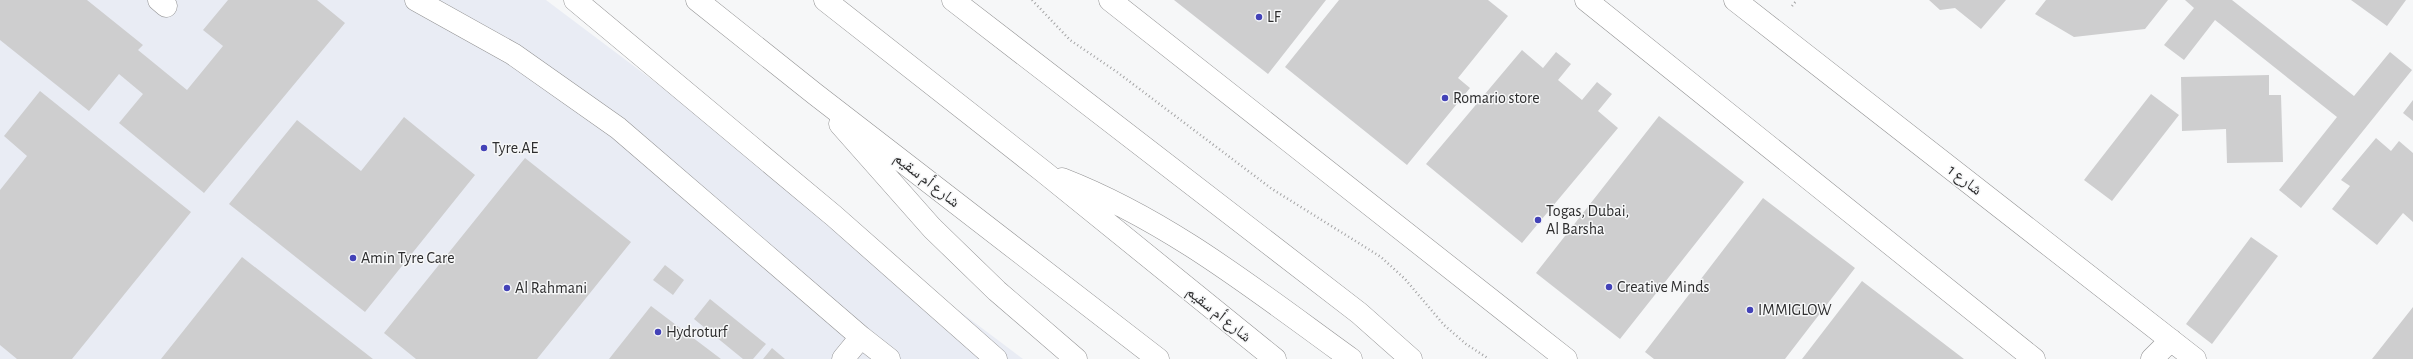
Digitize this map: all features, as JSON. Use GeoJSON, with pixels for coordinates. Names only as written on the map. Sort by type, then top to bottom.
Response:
{"type":"FeatureCollection","features":[{"type":"Feature","properties":{"kind":"main road"},"geometry":{"type":"LineString","coordinates":[[416,0],[513,54],[618,128],[861,337],[889,359]]}},
{"type":"Feature","properties":{"kind":"main road"},"geometry":{"type":"LineString","coordinates":[[575,0],[834,216],[996,359]]}},
{"type":"Feature","properties":{"kind":"main road","name":"شارع أم سقيم"},"geometry":{"type":"LineString","coordinates":[[697,0],[815,94],[1158,359]]}},
{"type":"Feature","properties":{"kind":"main road","name":"شارع أم سقيم"},"geometry":{"type":"LineString","coordinates":[[825,0],[1044,172],[1275,359]]}},
{"type":"Feature","properties":{"kind":"main road"},"geometry":{"type":"LineString","coordinates":[[953,0],[1359,313],[1411,359]]}},
{"type":"Feature","properties":{"kind":"main road"},"geometry":{"type":"LineString","coordinates":[[1110,0],[1566,359]]}},
{"type":"Feature","properties":{"kind":"main road"},"geometry":{"type":"LineString","coordinates":[[1586,0],[2034,359]]}},
{"type":"Feature","properties":{"kind":"main road","name":"شارع 1"},"geometry":{"type":"LineString","coordinates":[[1735,0],[2195,359]]}},
{"type":"Feature","properties":{"kind":"main road"},"geometry":{"type":"LineString","coordinates":[[815,94],[872,163],[932,228],[997,291],[1076,359]]}},
{"type":"Feature","properties":{"kind":"main road"},"geometry":{"type":"LineString","coordinates":[[1044,172],[1096,192],[1146,217],[1194,246],[1351,359]]}},
{"type":"Feature","properties":{"kind":"main road"},"geometry":{"type":"LineString","coordinates":[[843,359],[861,337]]}},
{"type":"Feature","properties":{"kind":"main road"},"geometry":{"type":"LineString","coordinates":[[2152,359],[2171,340]]}},
{"type":"Feature","properties":{"kind":"path"},"geometry":{"type":"LineString","coordinates":[[1032,0],[1070,40],[1117,72],[1272,189],[1380,257],[1405,279],[1444,325],[1466,344],[1490,359]]}},
{"type":"Feature","properties":{"kind":"shaded area"},"geometry":{"type":"Polygon","coordinates":[[[0,0],[546,0],[1023,359],[0,359],[0,0]]]}},
{"type":"Feature","properties":{"kind":"building"},"geometry":{"type":"Polygon","coordinates":[[[0,0],[87,0],[143,45],[138,50],[187,90],[223,46],[203,30],[228,0],[317,0],[345,23],[204,193],[119,123],[143,94],[119,74],[89,111],[0,40],[0,0]]]}},
{"type":"Feature","properties":{"kind":"building"},"geometry":{"type":"Polygon","coordinates":[[[1174,0],[1326,0],[1268,74],[1174,0]]]}},
{"type":"Feature","properties":{"kind":"building"},"geometry":{"type":"Polygon","coordinates":[[[1339,0],[1488,0],[1508,16],[1458,78],[1470,88],[1407,165],[1285,67],[1339,0]]]}},
{"type":"Feature","properties":{"kind":"building"},"geometry":{"type":"Polygon","coordinates":[[[1929,0],[2006,0],[1981,29],[1955,8],[1940,10],[1929,0]]]}},
{"type":"Feature","properties":{"kind":"building"},"geometry":{"type":"Polygon","coordinates":[[[2046,0],[2168,0],[2145,29],[2074,37],[2035,14],[2046,0]]]}},
{"type":"Feature","properties":{"kind":"building"},"geometry":{"type":"Polygon","coordinates":[[[2185,0],[2232,0],[2354,96],[2390,52],[2412,70],[2301,208],[2279,190],[2337,117],[2215,20],[2184,60],[2164,45],[2194,8],[2185,0]]]}},
{"type":"Feature","properties":{"kind":"building"},"geometry":{"type":"Polygon","coordinates":[[[2351,0],[2406,0],[2387,26],[2351,0]]]}},
{"type":"Feature","properties":{"kind":"building"},"geometry":{"type":"Polygon","coordinates":[[[1522,50],[1543,68],[1556,52],[1571,64],[1558,80],[1582,100],[1597,82],[1612,94],[1598,111],[1618,128],[1522,243],[1426,164],[1522,50]]]}},
{"type":"Feature","properties":{"kind":"building"},"geometry":{"type":"Polygon","coordinates":[[[2269,75],[2269,95],[2281,95],[2283,162],[2227,163],[2226,129],[2182,131],[2181,77],[2269,75]]]}},
{"type":"Feature","properties":{"kind":"building"},"geometry":{"type":"Polygon","coordinates":[[[40,91],[191,212],[72,359],[17,359],[0,345],[0,190],[27,156],[4,136],[40,91]]]}},
{"type":"Feature","properties":{"kind":"building"},"geometry":{"type":"Polygon","coordinates":[[[2151,94],[2179,115],[2112,201],[2084,180],[2151,94]]]}},
{"type":"Feature","properties":{"kind":"building"},"geometry":{"type":"Polygon","coordinates":[[[2413,100],[2413,121],[2403,113],[2413,100]]]}},
{"type":"Feature","properties":{"kind":"building"},"geometry":{"type":"Polygon","coordinates":[[[1659,116],[1744,182],[1620,339],[1536,273],[1659,116]]]}},
{"type":"Feature","properties":{"kind":"building","name":"Amin Tyre Care"},"geometry":{"type":"Polygon","coordinates":[[[404,117],[475,175],[365,312],[229,204],[297,120],[361,171],[404,117]]]}},
{"type":"Feature","properties":{"kind":"building"},"geometry":{"type":"Polygon","coordinates":[[[2376,138],[2391,151],[2399,141],[2413,153],[2413,222],[2403,213],[2377,245],[2332,209],[2350,186],[2341,180],[2376,138]]]}},
{"type":"Feature","properties":{"kind":"building","name":"Al Rahmani"},"geometry":{"type":"Polygon","coordinates":[[[525,158],[631,242],[537,359],[416,359],[384,333],[525,158]]]}},
{"type":"Feature","properties":{"kind":"building","name":"IMMIGLOW"},"geometry":{"type":"Polygon","coordinates":[[[1763,198],[1855,268],[1785,359],[1654,359],[1645,352],[1763,198]]]}},
{"type":"Feature","properties":{"kind":"building"},"geometry":{"type":"Polygon","coordinates":[[[2251,237],[2278,256],[2212,344],[2186,324],[2251,237]]]}},
{"type":"Feature","properties":{"kind":"building"},"geometry":{"type":"Polygon","coordinates":[[[242,257],[373,359],[161,359],[242,257]]]}},
{"type":"Feature","properties":{"kind":"building"},"geometry":{"type":"Polygon","coordinates":[[[665,265],[684,280],[673,295],[653,280],[665,265]]]}},
{"type":"Feature","properties":{"kind":"building"},"geometry":{"type":"Polygon","coordinates":[[[1862,281],[1964,359],[1802,359],[1862,281]]]}},
{"type":"Feature","properties":{"kind":"building"},"geometry":{"type":"Polygon","coordinates":[[[710,299],[766,344],[753,359],[743,359],[694,319],[710,299]]]}},
{"type":"Feature","properties":{"kind":"building","name":"Hydroturf"},"geometry":{"type":"Polygon","coordinates":[[[651,306],[721,359],[609,359],[651,306]]]}},
{"type":"Feature","properties":{"kind":"building"},"geometry":{"type":"Polygon","coordinates":[[[2413,307],[2413,359],[2372,359],[2413,307]]]}},
{"type":"Feature","properties":{"kind":"building"},"geometry":{"type":"Polygon","coordinates":[[[772,348],[785,359],[763,359],[772,348]]]}},
{"type":"Feature","properties":{"kind":"place","name":"LF"},"geometry":{"type":"Point","coordinates":[1259,17]}},
{"type":"Feature","properties":{"kind":"place","name":"Romario store"},"geometry":{"type":"Point","coordinates":[1445,98]}},
{"type":"Feature","properties":{"kind":"place","name":"Tyre.AE"},"geometry":{"type":"Point","coordinates":[484,148]}},
{"type":"Feature","properties":{"kind":"place","name":"Togas, Dubai, Al Barsha"},"geometry":{"type":"Point","coordinates":[1538,220]}},
{"type":"Feature","properties":{"kind":"place","name":"Amin Tyre Care"},"geometry":{"type":"Point","coordinates":[353,258]}},
{"type":"Feature","properties":{"kind":"place","name":"Creative Minds"},"geometry":{"type":"Point","coordinates":[1609,287]}},
{"type":"Feature","properties":{"kind":"place","name":"Al Rahmani"},"geometry":{"type":"Point","coordinates":[507,288]}},
{"type":"Feature","properties":{"kind":"place","name":"IMMIGLOW"},"geometry":{"type":"Point","coordinates":[1750,310]}},
{"type":"Feature","properties":{"kind":"place","name":"Hydroturf"},"geometry":{"type":"Point","coordinates":[658,332]}}]}
